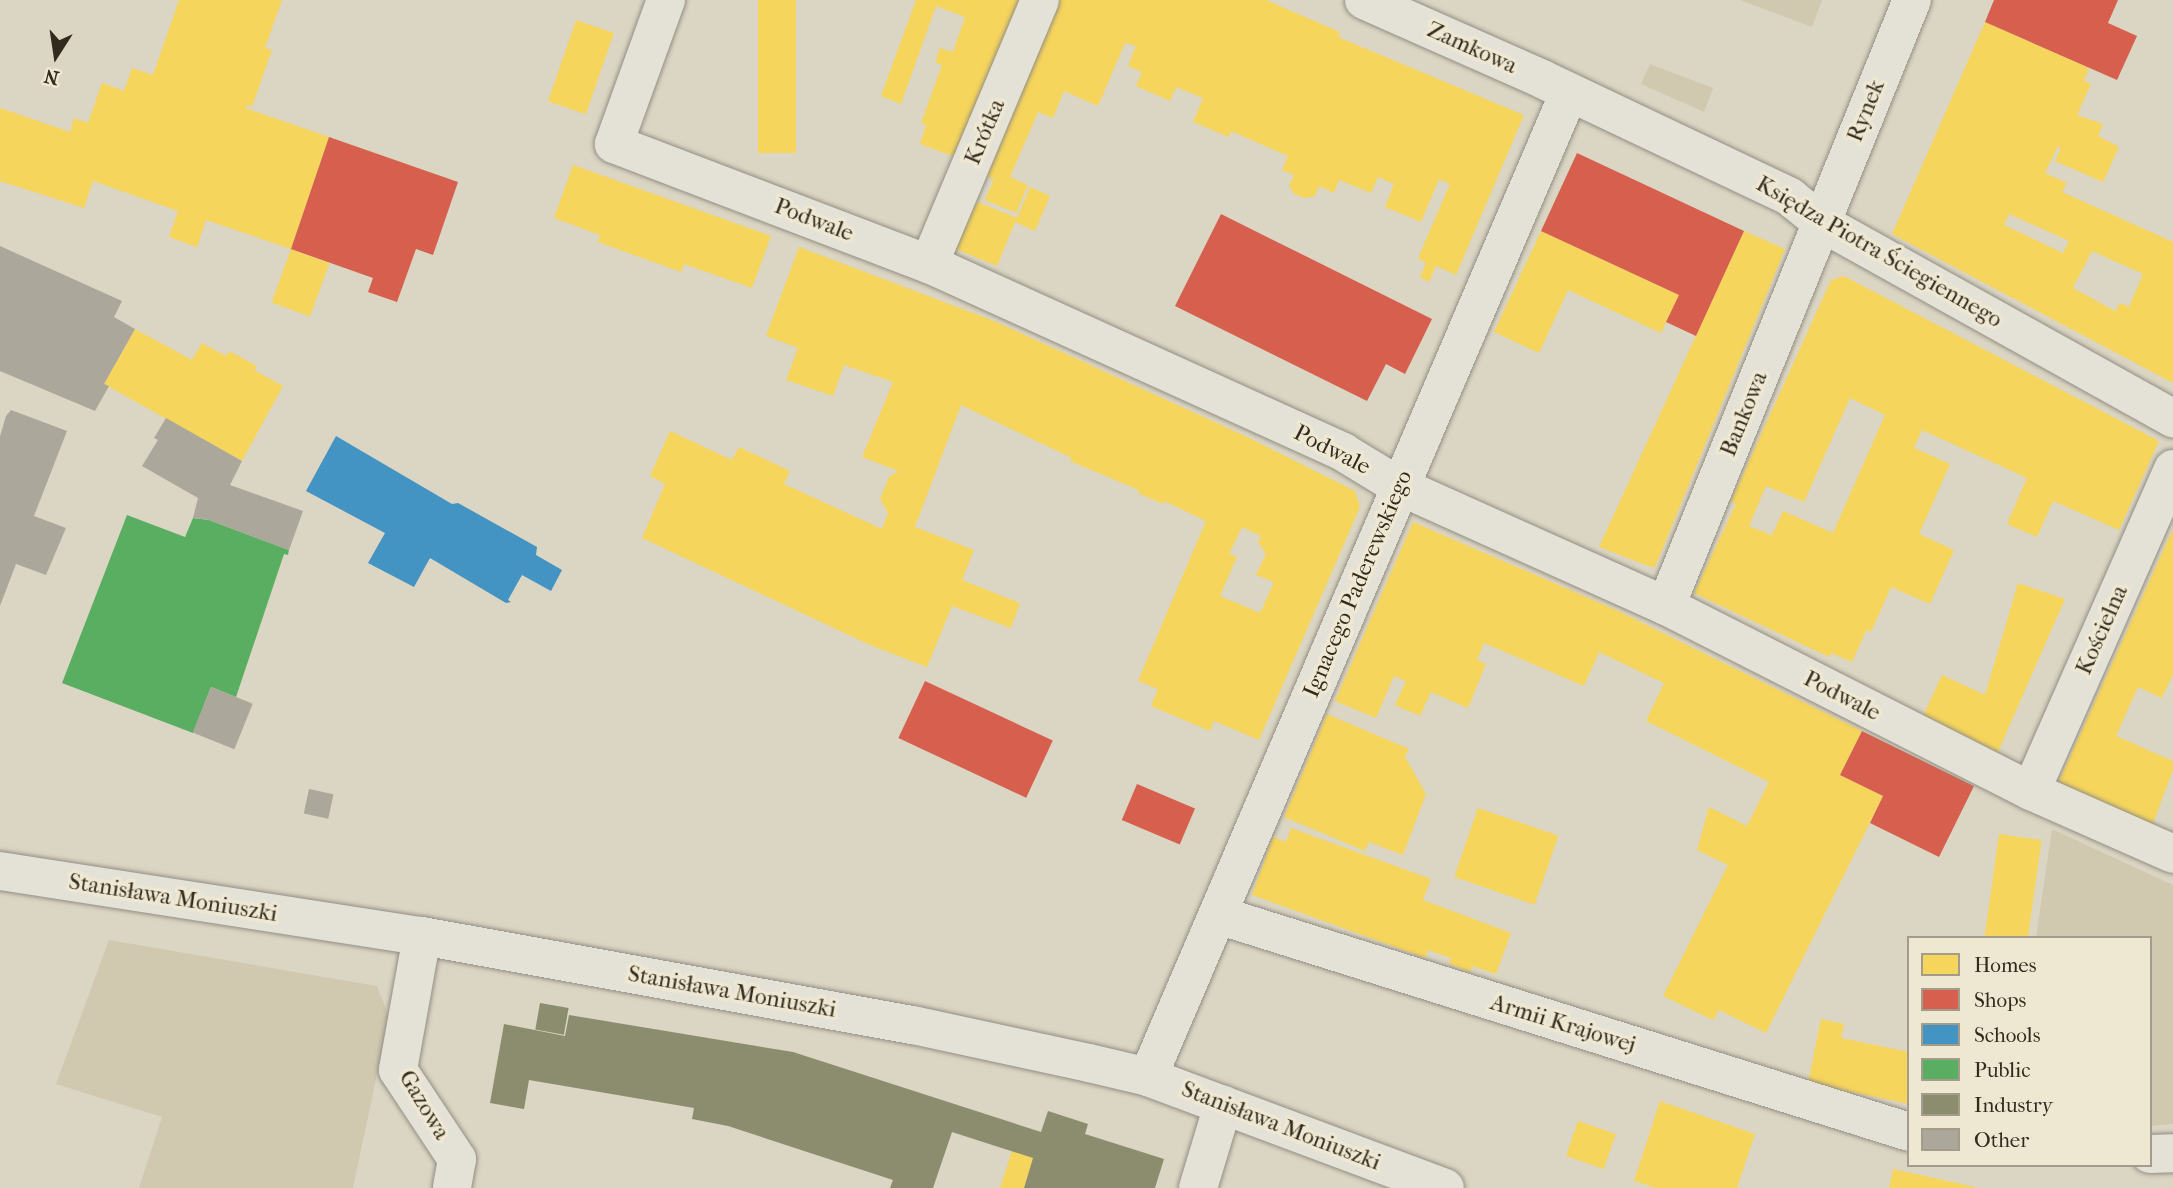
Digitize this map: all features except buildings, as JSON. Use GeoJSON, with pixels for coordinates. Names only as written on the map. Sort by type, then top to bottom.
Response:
{"type":"FeatureCollection","features":[{"type":"Feature","properties":{"kind":"street","name":"Podwale"},"geometry":{"type":"LineString","coordinates":[[666,0],[614,144],[929,264],[1343,452],[1399,486],[1665,606],[2031,791],[2173,854]]}},
{"type":"Feature","properties":{"kind":"street","name":"Krótka"},"geometry":{"type":"LineString","coordinates":[[929,264],[1040,0]]}},
{"type":"Feature","properties":{"kind":"street","name":"Zamkowa"},"geometry":{"type":"LineString","coordinates":[[1364,0],[1555,86]]}},
{"type":"Feature","properties":{"kind":"street","name":"Rynek"},"geometry":{"type":"LineString","coordinates":[[1822,223],[1912,0]]}},
{"type":"Feature","properties":{"kind":"street","name":"Księdza Piotra Ściegiennego"},"geometry":{"type":"LineString","coordinates":[[1555,86],[1790,197],[1822,223],[2173,418]]}},
{"type":"Feature","properties":{"kind":"street","name":"Ignacego Paderewskiego"},"geometry":{"type":"LineString","coordinates":[[1148,1077],[1399,486],[1555,86]]}},
{"type":"Feature","properties":{"kind":"street","name":"Bankowa"},"geometry":{"type":"LineString","coordinates":[[1665,606],[1822,223]]}},
{"type":"Feature","properties":{"kind":"street","name":"Kościelna"},"geometry":{"type":"LineString","coordinates":[[2031,791],[2173,469]]}},
{"type":"Feature","properties":{"kind":"street","name":"Stanisława Moniuszki"},"geometry":{"type":"LineString","coordinates":[[0,871],[422,936],[913,1025],[1148,1077],[1445,1188]]}},
{"type":"Feature","properties":{"kind":"street","name":"Armii Krajowej"},"geometry":{"type":"LineString","coordinates":[[1218,915],[1907,1131]]}},
{"type":"Feature","properties":{"kind":"street","name":"Gazowa"},"geometry":{"type":"LineString","coordinates":[[422,936],[398,1070],[457,1160],[452,1188]]}},
{"type":"Feature","properties":{"kind":"street"},"geometry":{"type":"LineString","coordinates":[[1198,1188],[1223,1105]]}},
{"type":"Feature","properties":{"kind":"street"},"geometry":{"type":"LineString","coordinates":[[2152,1154],[2173,1153]]}},
{"type":"Feature","properties":{"kind":"shaded area"},"geometry":{"type":"Polygon","coordinates":[[[1740,0],[1822,0],[1812,27],[1740,0]]]}},
{"type":"Feature","properties":{"kind":"shaded area"},"geometry":{"type":"Polygon","coordinates":[[[1650,64],[1713,88],[1704,112],[1641,84],[1650,64]]]}},
{"type":"Feature","properties":{"kind":"shaded area"},"geometry":{"type":"Polygon","coordinates":[[[2052,829],[2173,885],[2173,1124],[2152,1126],[2152,936],[2036,936],[2052,829]]]}},
{"type":"Feature","properties":{"kind":"shaded area"},"geometry":{"type":"Polygon","coordinates":[[[109,940],[377,986],[389,1017],[353,1188],[139,1188],[162,1117],[56,1084],[109,940]]]}}]}
